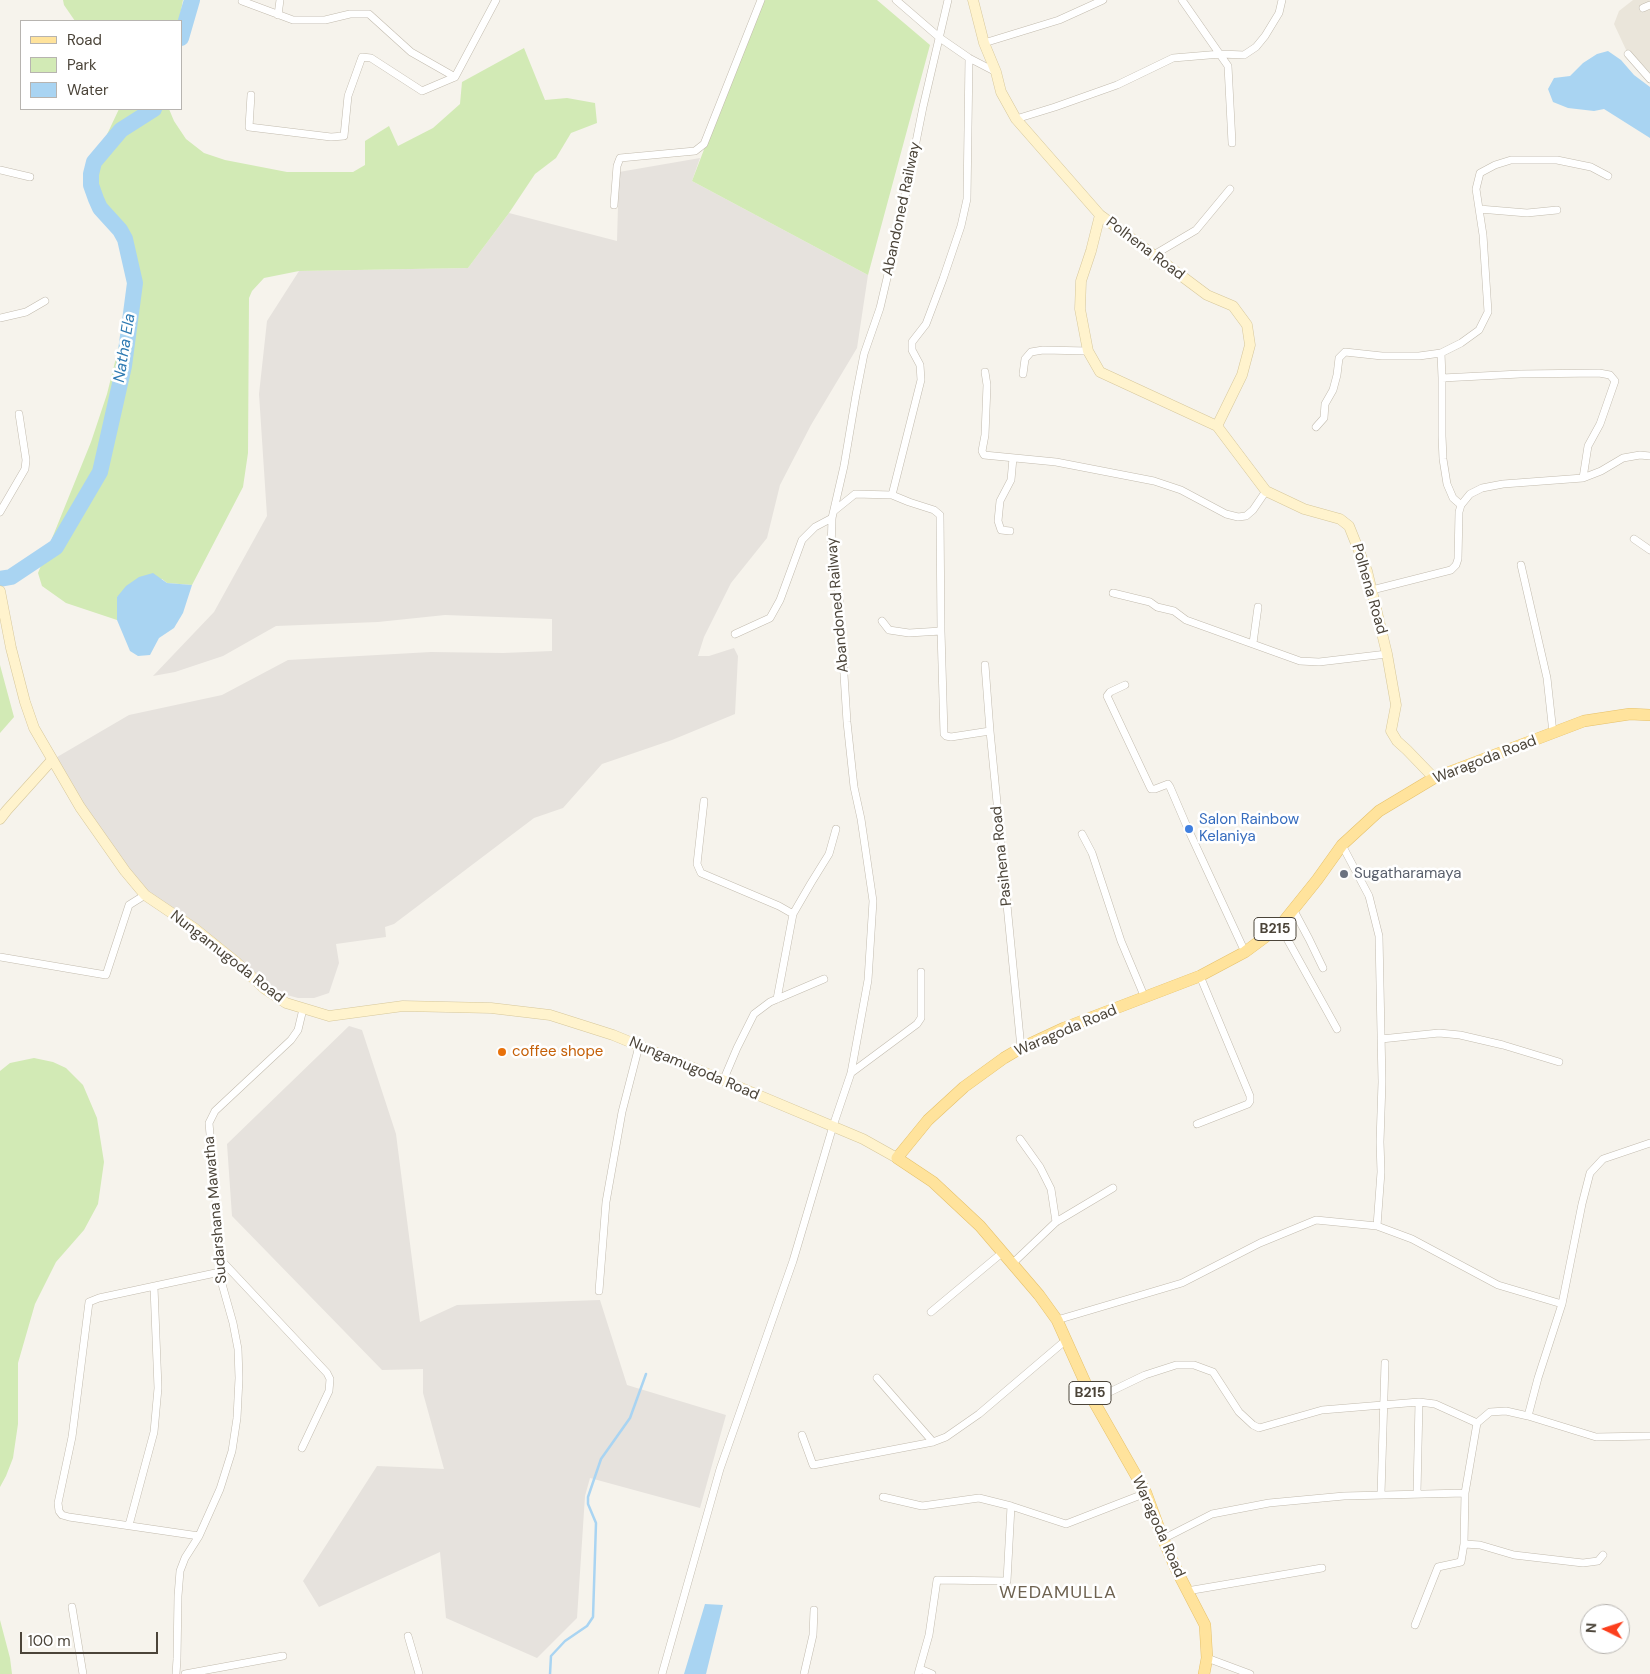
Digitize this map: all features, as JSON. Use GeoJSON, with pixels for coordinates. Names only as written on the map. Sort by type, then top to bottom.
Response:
{"type":"FeatureCollection","features":[{"type":"Feature","properties":{"kind":"main road","name":"Waragoda Road"},"geometry":{"type":"LineString","coordinates":[[1204,1674],[1207,1658],[1205,1625],[1163,1538],[1146,1493],[1094,1400],[1057,1320],[1013,1263],[980,1226],[933,1182],[897,1158],[928,1120],[964,1087],[1004,1058],[1064,1028],[1200,976],[1245,952],[1280,926],[1342,845],[1379,811],[1434,778],[1584,722],[1630,714],[1650,715]]}},
{"type":"Feature","properties":{"kind":"street"},"geometry":{"type":"LineString","coordinates":[[278,15],[280,0]]}},
{"type":"Feature","properties":{"kind":"street"},"geometry":{"type":"LineString","coordinates":[[251,95],[249,127],[344,136],[348,96],[362,57],[371,58],[422,91],[456,77],[496,0]]}},
{"type":"Feature","properties":{"kind":"street"},"geometry":{"type":"LineString","coordinates":[[614,205],[617,166],[620,158],[695,151],[704,144],[761,0]]}},
{"type":"Feature","properties":{"kind":"street"},"geometry":{"type":"LineString","coordinates":[[896,0],[940,38],[969,58],[996,72]]}},
{"type":"Feature","properties":{"kind":"street","name":"Abandoned Railway"},"geometry":{"type":"LineString","coordinates":[[662,1674],[720,1469],[793,1261],[833,1126],[851,1073],[868,980],[872,901],[861,819],[854,787],[847,722],[839,596],[831,550],[832,514],[844,466],[864,354],[880,308],[895,245],[923,107],[948,0]]}},
{"type":"Feature","properties":{"kind":"street","name":"Polhena Road"},"geometry":{"type":"LineString","coordinates":[[973,0],[984,43],[996,72],[1001,92],[1016,119],[1100,215],[1152,256],[1207,295],[1233,306],[1247,325],[1250,344],[1242,375],[1217,426]]}},
{"type":"Feature","properties":{"kind":"street"},"geometry":{"type":"LineString","coordinates":[[984,43],[1059,20],[1103,0]]}},
{"type":"Feature","properties":{"kind":"street"},"geometry":{"type":"LineString","coordinates":[[1182,0],[1228,66],[1232,143]]}},
{"type":"Feature","properties":{"kind":"street"},"geometry":{"type":"LineString","coordinates":[[1016,119],[1117,85],[1173,58],[1221,54],[1244,55],[1256,47],[1265,36],[1279,13],[1282,0]]}},
{"type":"Feature","properties":{"kind":"street"},"geometry":{"type":"LineString","coordinates":[[242,1],[293,20],[325,20],[350,14],[370,14],[411,52],[456,77]]}},
{"type":"Feature","properties":{"kind":"street"},"geometry":{"type":"LineString","coordinates":[[1628,54],[1650,79]]}},
{"type":"Feature","properties":{"kind":"street"},"geometry":{"type":"LineString","coordinates":[[892,495],[921,380],[920,365],[912,350],[912,342],[926,324],[944,278],[961,226],[967,199],[969,58]]}},
{"type":"Feature","properties":{"kind":"street"},"geometry":{"type":"LineString","coordinates":[[1316,427],[1324,418],[1325,404],[1333,390],[1339,358],[1345,352],[1382,356],[1419,356],[1441,353],[1461,344],[1479,330],[1488,312],[1483,235],[1476,190],[1480,173],[1495,164],[1511,160],[1557,160],[1591,167],[1608,176]]}},
{"type":"Feature","properties":{"kind":"street"},"geometry":{"type":"LineString","coordinates":[[0,170],[30,177]]}},
{"type":"Feature","properties":{"kind":"street"},"geometry":{"type":"LineString","coordinates":[[1152,256],[1196,230],[1230,189]]}},
{"type":"Feature","properties":{"kind":"street"},"geometry":{"type":"LineString","coordinates":[[1479,209],[1528,213],[1557,210]]}},
{"type":"Feature","properties":{"kind":"street","name":"Polhena Road"},"geometry":{"type":"LineString","coordinates":[[1100,215],[1081,281],[1080,309],[1088,351],[1100,372],[1217,426],[1266,491],[1304,509],[1340,519],[1349,526],[1367,570],[1387,654],[1396,705],[1391,731],[1396,741],[1434,778]]}},
{"type":"Feature","properties":{"kind":"street"},"geometry":{"type":"LineString","coordinates":[[0,318],[26,312],[44,301]]}},
{"type":"Feature","properties":{"kind":"street"},"geometry":{"type":"LineString","coordinates":[[1023,374],[1025,358],[1031,352],[1043,350],[1088,351]]}},
{"type":"Feature","properties":{"kind":"street"},"geometry":{"type":"LineString","coordinates":[[1441,353],[1443,459],[1447,484],[1453,498],[1461,505]]}},
{"type":"Feature","properties":{"kind":"street"},"geometry":{"type":"LineString","coordinates":[[985,372],[987,385],[982,454],[1056,462],[1154,481],[1181,490],[1226,514],[1238,518],[1246,516],[1253,510],[1266,491]]}},
{"type":"Feature","properties":{"kind":"street"},"geometry":{"type":"LineString","coordinates":[[1442,378],[1598,373],[1610,375],[1615,380],[1600,424],[1588,446],[1583,478]]}},
{"type":"Feature","properties":{"kind":"street"},"geometry":{"type":"LineString","coordinates":[[0,512],[25,469],[26,460],[19,414]]}},
{"type":"Feature","properties":{"kind":"street"},"geometry":{"type":"LineString","coordinates":[[1372,590],[1451,570],[1456,565],[1458,559],[1461,505],[1470,494],[1482,488],[1503,484],[1583,478],[1601,471],[1623,458],[1640,455],[1650,456]]}},
{"type":"Feature","properties":{"kind":"street"},"geometry":{"type":"LineString","coordinates":[[1010,531],[1001,530],[998,521],[1000,501],[1011,480],[1013,458]]}},
{"type":"Feature","properties":{"kind":"street"},"geometry":{"type":"LineString","coordinates":[[735,634],[770,618],[780,600],[802,540],[855,494],[892,495],[934,510],[940,515],[940,631],[944,734],[950,736],[990,731]]}},
{"type":"Feature","properties":{"kind":"street"},"geometry":{"type":"LineString","coordinates":[[1634,539],[1650,550]]}},
{"type":"Feature","properties":{"kind":"street"},"geometry":{"type":"LineString","coordinates":[[1521,564],[1547,678],[1553,734]]}},
{"type":"Feature","properties":{"kind":"street","name":"Nungamugoda Road"},"geometry":{"type":"LineString","coordinates":[[0,592],[11,648],[34,728],[80,808],[125,872],[145,895],[194,928],[236,962],[265,989],[286,1003],[329,1016],[403,1006],[491,1008],[550,1015],[613,1035],[833,1126],[863,1139],[897,1158]]}},
{"type":"Feature","properties":{"kind":"street"},"geometry":{"type":"LineString","coordinates":[[1113,593],[1174,611],[1186,620],[1300,661],[1319,662],[1387,654]]}},
{"type":"Feature","properties":{"kind":"street"},"geometry":{"type":"LineString","coordinates":[[1253,644],[1258,607]]}},
{"type":"Feature","properties":{"kind":"street"},"geometry":{"type":"LineString","coordinates":[[882,621],[889,630],[909,633],[940,631]]}},
{"type":"Feature","properties":{"kind":"street","name":"Pasihena Road"},"geometry":{"type":"LineString","coordinates":[[985,664],[1021,1048]]}},
{"type":"Feature","properties":{"kind":"street"},"geometry":{"type":"LineString","coordinates":[[1125,685],[1110,692],[1107,696],[1151,789],[1168,784],[1170,787],[1245,952]]}},
{"type":"Feature","properties":{"kind":"street"},"geometry":{"type":"LineString","coordinates":[[0,819],[52,760]]}},
{"type":"Feature","properties":{"kind":"street"},"geometry":{"type":"LineString","coordinates":[[704,801],[698,864],[701,873],[779,906],[793,914]]}},
{"type":"Feature","properties":{"kind":"street"},"geometry":{"type":"LineString","coordinates":[[777,999],[793,914],[829,854],[836,829]]}},
{"type":"Feature","properties":{"kind":"street"},"geometry":{"type":"LineString","coordinates":[[1082,834],[1092,853],[1121,941],[1145,998]]}},
{"type":"Feature","properties":{"kind":"street"},"geometry":{"type":"LineString","coordinates":[[1342,845],[1369,896],[1380,936],[1382,1082],[1381,1172],[1377,1226]]}},
{"type":"Feature","properties":{"kind":"street"},"geometry":{"type":"LineString","coordinates":[[0,957],[106,975],[129,905],[145,895]]}},
{"type":"Feature","properties":{"kind":"street"},"geometry":{"type":"LineString","coordinates":[[1292,909],[1323,968]]}},
{"type":"Feature","properties":{"kind":"street"},"geometry":{"type":"LineString","coordinates":[[1280,926],[1336,1028]]}},
{"type":"Feature","properties":{"kind":"street"},"geometry":{"type":"LineString","coordinates":[[851,1073],[917,1024],[921,1018],[921,972]]}},
{"type":"Feature","properties":{"kind":"street"},"geometry":{"type":"LineString","coordinates":[[1197,1124],[1248,1104],[1250,1101],[1250,1096],[1200,976]]}},
{"type":"Feature","properties":{"kind":"street"},"geometry":{"type":"LineString","coordinates":[[723,1081],[754,1014],[770,1002],[824,979]]}},
{"type":"Feature","properties":{"kind":"street","name":"Sudarshana Mawatha"},"geometry":{"type":"LineString","coordinates":[[176,1674],[180,1571],[185,1558],[199,1536],[220,1489],[232,1452],[237,1418],[238,1349],[220,1272],[221,1260],[209,1123],[215,1111],[291,1040],[298,1030],[303,1009]]}},
{"type":"Feature","properties":{"kind":"street"},"geometry":{"type":"LineString","coordinates":[[1381,1039],[1439,1033],[1503,1045],[1559,1062]]}},
{"type":"Feature","properties":{"kind":"street"},"geometry":{"type":"LineString","coordinates":[[599,1291],[606,1202],[622,1112],[639,1046]]}},
{"type":"Feature","properties":{"kind":"street"},"geometry":{"type":"LineString","coordinates":[[1020,1139],[1040,1167],[1051,1189],[1056,1222]]}},
{"type":"Feature","properties":{"kind":"street"},"geometry":{"type":"LineString","coordinates":[[1528,1416],[1562,1304],[1590,1173],[1603,1159],[1650,1143]]}},
{"type":"Feature","properties":{"kind":"street"},"geometry":{"type":"LineString","coordinates":[[1013,1263],[1056,1222],[1113,1188]]}},
{"type":"Feature","properties":{"kind":"street"},"geometry":{"type":"LineString","coordinates":[[1057,1320],[1182,1282],[1260,1243],[1316,1220],[1377,1226],[1412,1239],[1498,1285],[1562,1304]]}},
{"type":"Feature","properties":{"kind":"street"},"geometry":{"type":"LineString","coordinates":[[931,1312],[1003,1252]]}},
{"type":"Feature","properties":{"kind":"street"},"geometry":{"type":"LineString","coordinates":[[221,1260],[326,1372],[330,1379],[329,1391],[302,1448]]}},
{"type":"Feature","properties":{"kind":"street"},"geometry":{"type":"LineString","coordinates":[[199,1536],[69,1518],[62,1515],[59,1511],[58,1503],[72,1437],[89,1302],[99,1298],[220,1272]]}},
{"type":"Feature","properties":{"kind":"street"},"geometry":{"type":"LineString","coordinates":[[129,1525],[154,1432],[158,1388],[154,1287]]}},
{"type":"Feature","properties":{"kind":"street"},"geometry":{"type":"LineString","coordinates":[[802,1435],[813,1465],[946,1438],[979,1414],[1066,1340]]}},
{"type":"Feature","properties":{"kind":"street"},"geometry":{"type":"LineString","coordinates":[[1381,1494],[1385,1363]]}},
{"type":"Feature","properties":{"kind":"street"},"geometry":{"type":"LineString","coordinates":[[1094,1400],[1145,1375],[1176,1365],[1194,1365],[1213,1372],[1239,1412],[1253,1425],[1260,1428],[1322,1410],[1419,1402],[1435,1404],[1478,1423]]}},
{"type":"Feature","properties":{"kind":"street"},"geometry":{"type":"LineString","coordinates":[[877,1378],[933,1442]]}},
{"type":"Feature","properties":{"kind":"street"},"geometry":{"type":"LineString","coordinates":[[1417,1493],[1419,1402]]}},
{"type":"Feature","properties":{"kind":"street"},"geometry":{"type":"LineString","coordinates":[[1415,1625],[1438,1567],[1461,1562],[1464,1544],[1465,1493],[1478,1423],[1490,1412],[1506,1411],[1528,1416],[1596,1437],[1650,1436]]}},
{"type":"Feature","properties":{"kind":"street"},"geometry":{"type":"LineString","coordinates":[[883,1497],[922,1506],[979,1498],[1066,1524],[1146,1493]]}},
{"type":"Feature","properties":{"kind":"street"},"geometry":{"type":"LineString","coordinates":[[1163,1538],[1212,1514],[1269,1503],[1381,1494],[1465,1493]]}},
{"type":"Feature","properties":{"kind":"street"},"geometry":{"type":"LineString","coordinates":[[932,1674],[919,1672],[929,1635],[937,1580],[1007,1581],[1011,1506]]}},
{"type":"Feature","properties":{"kind":"street"},"geometry":{"type":"LineString","coordinates":[[1464,1544],[1480,1545],[1514,1555],[1583,1563],[1598,1561],[1603,1555]]}},
{"type":"Feature","properties":{"kind":"street"},"geometry":{"type":"LineString","coordinates":[[1187,1591],[1322,1568]]}},
{"type":"Feature","properties":{"kind":"street"},"geometry":{"type":"LineString","coordinates":[[72,1607],[83,1674]]}},
{"type":"Feature","properties":{"kind":"street"},"geometry":{"type":"LineString","coordinates":[[804,1674],[813,1635],[814,1610]]}},
{"type":"Feature","properties":{"kind":"street"},"geometry":{"type":"LineString","coordinates":[[408,1636],[419,1674]]}},
{"type":"Feature","properties":{"kind":"street"},"geometry":{"type":"LineString","coordinates":[[185,1674],[284,1656]]}},
{"type":"Feature","properties":{"kind":"street"},"geometry":{"type":"LineString","coordinates":[[1207,1658],[1250,1674]]}},
{"type":"Feature","properties":{"kind":"shaded area"},"geometry":{"type":"Polygon","coordinates":[[[1633,0],[1650,0],[1650,79],[1628,54],[1614,24],[1619,11],[1633,0]]]}},
{"type":"Feature","properties":{"kind":"shaded area"},"geometry":{"type":"Polygon","coordinates":[[[700,158],[692,181],[868,275],[857,348],[811,425],[780,485],[767,538],[731,583],[704,637],[698,656],[709,656],[734,648],[738,656],[735,714],[672,740],[602,764],[563,808],[534,818],[394,924],[385,927],[386,937],[336,944],[339,963],[329,993],[314,998],[298,998],[265,989],[145,895],[52,760],[129,715],[222,695],[288,660],[431,652],[503,653],[552,651],[552,619],[445,615],[378,622],[276,626],[223,656],[175,672],[153,676],[214,612],[267,516],[259,394],[267,321],[299,271],[468,268],[509,213],[617,241],[619,172],[700,158]]]}},
{"type":"Feature","properties":{"kind":"shaded area"},"geometry":{"type":"Polygon","coordinates":[[[349,1026],[362,1030],[396,1134],[420,1322],[457,1305],[600,1300],[627,1385],[726,1415],[700,1508],[590,1478],[585,1496],[577,1618],[537,1658],[446,1618],[440,1552],[319,1607],[303,1581],[377,1466],[444,1469],[423,1393],[423,1369],[382,1370],[232,1216],[227,1144],[349,1026]]]}},
{"type":"Feature","properties":{"kind":"green space"},"geometry":{"type":"Polygon","coordinates":[[[63,0],[183,0],[179,20],[74,20],[64,5],[63,0]]]}},
{"type":"Feature","properties":{"kind":"green space"},"geometry":{"type":"Polygon","coordinates":[[[761,0],[877,0],[930,45],[868,275],[692,181],[761,0]]]}},
{"type":"Feature","properties":{"kind":"green space"},"geometry":{"type":"Polygon","coordinates":[[[524,48],[545,100],[567,98],[595,103],[597,123],[571,133],[556,158],[535,174],[468,268],[299,271],[264,278],[252,291],[249,298],[248,453],[243,487],[192,585],[167,583],[162,579],[117,597],[117,620],[66,603],[42,586],[38,573],[91,442],[107,394],[121,338],[128,297],[129,272],[125,239],[120,230],[100,208],[91,185],[94,162],[119,110],[169,110],[186,139],[204,153],[225,160],[287,172],[353,172],[365,165],[365,141],[389,126],[398,146],[433,128],[460,104],[462,82],[524,48]]]}},
{"type":"Feature","properties":{"kind":"green space"},"geometry":{"type":"Polygon","coordinates":[[[0,665],[14,717],[0,733],[0,665]]]}},
{"type":"Feature","properties":{"kind":"green space"},"geometry":{"type":"Polygon","coordinates":[[[34,1058],[53,1062],[66,1068],[83,1085],[97,1118],[104,1162],[98,1204],[84,1230],[56,1262],[35,1304],[18,1363],[18,1424],[13,1458],[0,1487],[0,1071],[10,1063],[34,1058]]]}},
{"type":"Feature","properties":{"kind":"green space"},"geometry":{"type":"Polygon","coordinates":[[[0,1620],[10,1658],[12,1674],[0,1674],[0,1620]]]}},
{"type":"Feature","properties":{"kind":"water"},"geometry":{"type":"Polygon","coordinates":[[[1608,51],[1621,60],[1634,75],[1650,87],[1650,138],[1604,109],[1594,111],[1568,108],[1553,102],[1548,89],[1554,78],[1570,76],[1583,63],[1597,54],[1608,51]]]}},
{"type":"Feature","properties":{"kind":"water"},"geometry":{"type":"Polygon","coordinates":[[[153,573],[167,583],[192,585],[183,613],[174,628],[159,638],[150,655],[138,656],[130,651],[117,620],[117,597],[126,586],[139,577],[153,573]]]}},
{"type":"Feature","properties":{"kind":"water"},"geometry":{"type":"Polygon","coordinates":[[[705,1604],[723,1605],[706,1674],[684,1674],[705,1604]]]}},
{"type":"Feature","properties":{"kind":"waterway","name":"Natha Ela"},"geometry":{"type":"LineString","coordinates":[[182,35],[192,0]]}},
{"type":"Feature","properties":{"kind":"waterway","name":"Natha Ela"},"geometry":{"type":"LineString","coordinates":[[0,579],[11,577],[56,547],[100,472],[124,366],[135,283],[125,239],[120,230],[100,208],[91,185],[91,174],[94,162],[121,130],[152,110]]}},
{"type":"Feature","properties":{"kind":"waterway"},"geometry":{"type":"LineString","coordinates":[[550,1674],[551,1656],[565,1641],[587,1626],[593,1617],[596,1523],[588,1504],[588,1497],[601,1459],[630,1418],[646,1374]]}},
{"type":"Feature","properties":{"kind":"place","name":"Salon Rainbow Kelaniya"},"geometry":{"type":"Point","coordinates":[1189,829]}},
{"type":"Feature","properties":{"kind":"place","name":"Sugatharamaya"},"geometry":{"type":"Point","coordinates":[1344,874]}},
{"type":"Feature","properties":{"kind":"place","name":"coffee shope"},"geometry":{"type":"Point","coordinates":[502,1052]}},
{"type":"Feature","properties":{"kind":"district","name":"WEDAMULLA"},"geometry":{"type":"Point","coordinates":[1058,1593]}}]}
